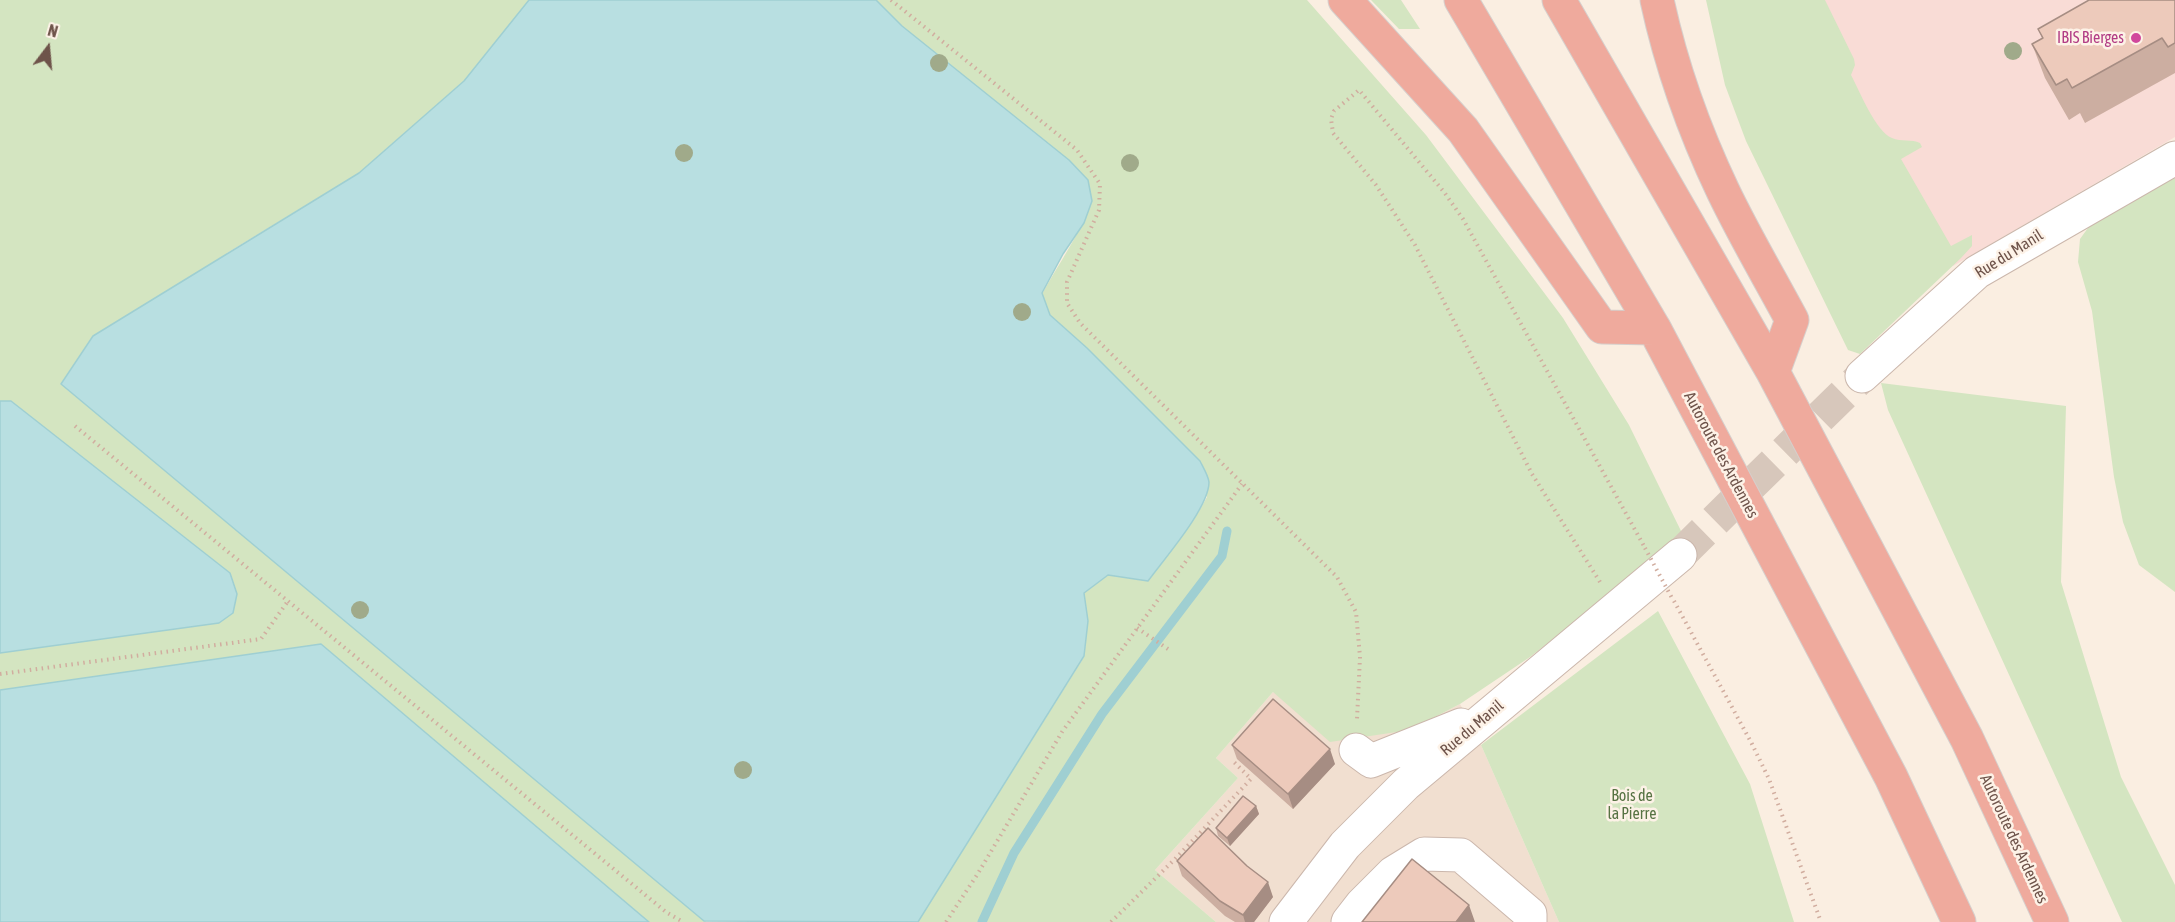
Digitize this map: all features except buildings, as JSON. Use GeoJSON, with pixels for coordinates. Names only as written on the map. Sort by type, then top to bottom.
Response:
{"type":"FeatureCollection","features":[{"type":"Feature","properties":{"kind":"highway"},"geometry":{"type":"LineString","coordinates":[[1345,0],[1463,130],[1602,327],[1654,328]]}},
{"type":"Feature","properties":{"kind":"highway","name":"Autoroute des Ardennes"},"geometry":{"type":"LineString","coordinates":[[1461,0],[1654,328],[1891,777],[1959,922]]}},
{"type":"Feature","properties":{"kind":"highway","name":"Autoroute des Ardennes"},"geometry":{"type":"LineString","coordinates":[[1559,0],[1773,372],[1967,739],[2052,922]]}},
{"type":"Feature","properties":{"kind":"highway"},"geometry":{"type":"LineString","coordinates":[[1657,0],[1666,43],[1706,154],[1724,193],[1792,321],[1773,372]]}},
{"type":"Feature","properties":{"kind":"street","name":"Rue du Manil"},"geometry":{"type":"LineString","coordinates":[[1862,376],[1977,272],[2175,158]]}},
{"type":"Feature","properties":{"kind":"street","name":"Rue du Manil"},"geometry":{"type":"LineString","coordinates":[[1286,922],[1323,872],[1366,823],[1406,784],[1680,555]]}},
{"type":"Feature","properties":{"kind":"street"},"geometry":{"type":"LineString","coordinates":[[1356,750],[1371,760],[1486,716]]}},
{"type":"Feature","properties":{"kind":"street"},"geometry":{"type":"LineString","coordinates":[[1348,922],[1362,904],[1393,873],[1424,854],[1461,855],[1530,914],[1530,922]]}},
{"type":"Feature","properties":{"kind":"path"},"geometry":{"type":"LineString","coordinates":[[891,0],[1077,150],[1100,184],[1099,210],[1067,282],[1067,303],[1080,323],[1337,577],[1356,612],[1360,657],[1356,750]]}},
{"type":"Feature","properties":{"kind":"path"},"geometry":{"type":"LineString","coordinates":[[1619,606],[1587,564],[1532,474],[1415,245],[1376,185],[1333,133],[1331,118],[1334,111],[1359,90],[1437,183],[1463,219],[1751,742],[1769,779],[1821,922]]}},
{"type":"Feature","properties":{"kind":"path"},"geometry":{"type":"LineString","coordinates":[[75,426],[666,912],[683,922]]}},
{"type":"Feature","properties":{"kind":"path"},"geometry":{"type":"LineString","coordinates":[[946,922],[977,875],[1062,732],[1242,484]]}},
{"type":"Feature","properties":{"kind":"path"},"geometry":{"type":"LineString","coordinates":[[0,674],[261,639],[288,601]]}},
{"type":"Feature","properties":{"kind":"path"},"geometry":{"type":"LineString","coordinates":[[1137,628],[1168,649]]}},
{"type":"Feature","properties":{"kind":"path"},"geometry":{"type":"LineString","coordinates":[[1110,922],[1175,859],[1251,778],[1234,762]]}},
{"type":"Feature","properties":{"kind":"shaded area"},"geometry":{"type":"Polygon","coordinates":[[[1805,0],[2175,0],[2175,137],[1953,266],[1805,0]]]}},
{"type":"Feature","properties":{"kind":"shaded area"},"geometry":{"type":"Polygon","coordinates":[[[1273,692],[1410,730],[1460,704],[1481,745],[1559,922],[1216,922],[1155,870],[1238,778],[1216,758],[1273,692]]]}},
{"type":"Feature","properties":{"kind":"green space"},"geometry":{"type":"Polygon","coordinates":[[[0,0],[529,0],[464,81],[359,173],[227,253],[706,922],[649,922],[321,644],[0,690],[0,653],[219,623],[237,594],[230,573],[11,401],[0,401],[0,0]]]}},
{"type":"Feature","properties":{"kind":"green space"},"geometry":{"type":"Polygon","coordinates":[[[876,0],[1307,0],[1426,135],[1563,318],[1629,425],[1682,533],[1676,543],[1530,657],[1460,704],[1410,730],[1330,742],[1273,692],[1216,758],[1238,778],[1155,870],[1216,922],[918,922],[1084,657],[1088,621],[1084,593],[1108,575],[1148,581],[1207,497],[1087,348],[1050,315],[1042,294],[1075,237],[1092,201],[1069,160],[901,26],[876,0]]]}},
{"type":"Feature","properties":{"kind":"green space"},"geometry":{"type":"Polygon","coordinates":[[[1371,0],[1401,0],[1420,29],[1399,29],[1371,0]]]}},
{"type":"Feature","properties":{"kind":"green space"},"geometry":{"type":"Polygon","coordinates":[[[1706,0],[1825,0],[1854,59],[1855,65],[1851,75],[1874,119],[1880,128],[1892,138],[1920,143],[1922,147],[1901,159],[1951,246],[1972,235],[1972,246],[1961,258],[1860,354],[1848,350],[1746,141],[1725,85],[1706,0]]]}},
{"type":"Feature","properties":{"kind":"green space"},"geometry":{"type":"Polygon","coordinates":[[[2175,178],[2175,592],[2139,565],[2123,522],[2114,477],[2092,311],[2078,262],[2080,239],[2093,221],[2175,178]]]}},
{"type":"Feature","properties":{"kind":"green space"},"geometry":{"type":"Polygon","coordinates":[[[1881,383],[2066,406],[2061,582],[2121,777],[2175,885],[2175,922],[2122,922],[1888,410],[1881,383]]]}},
{"type":"Feature","properties":{"kind":"green space","name":"Bois de la Pierre"},"geometry":{"type":"Polygon","coordinates":[[[1658,611],[1750,784],[1794,922],[1559,922],[1481,745],[1658,611]]]}},
{"type":"Feature","properties":{"kind":"water"},"geometry":{"type":"Polygon","coordinates":[[[529,0],[876,0],[902,26],[1069,160],[1088,180],[1092,201],[1084,223],[1063,254],[1042,293],[1050,315],[1087,348],[1200,461],[1209,482],[1207,493],[1194,519],[1148,581],[1108,575],[1084,593],[1088,621],[1084,656],[918,922],[704,921],[61,384],[93,336],[359,173],[464,81],[529,0]]]}},
{"type":"Feature","properties":{"kind":"water"},"geometry":{"type":"Polygon","coordinates":[[[0,401],[11,401],[230,573],[237,594],[233,613],[219,623],[0,653],[0,401]]]}},
{"type":"Feature","properties":{"kind":"water"},"geometry":{"type":"Polygon","coordinates":[[[321,644],[649,922],[0,922],[0,690],[321,644]]]}},
{"type":"Feature","properties":{"kind":"waterway"},"geometry":{"type":"LineString","coordinates":[[982,922],[1014,853],[1102,714],[1222,556],[1227,531]]}},
{"type":"Feature","properties":{"kind":"tunnel"},"geometry":{"type":"LineString","coordinates":[[1680,555],[1862,376]]}},
{"type":"Feature","properties":{"kind":"place","name":"IBIS Bierges"},"geometry":{"type":"Point","coordinates":[2136,38]}}]}
